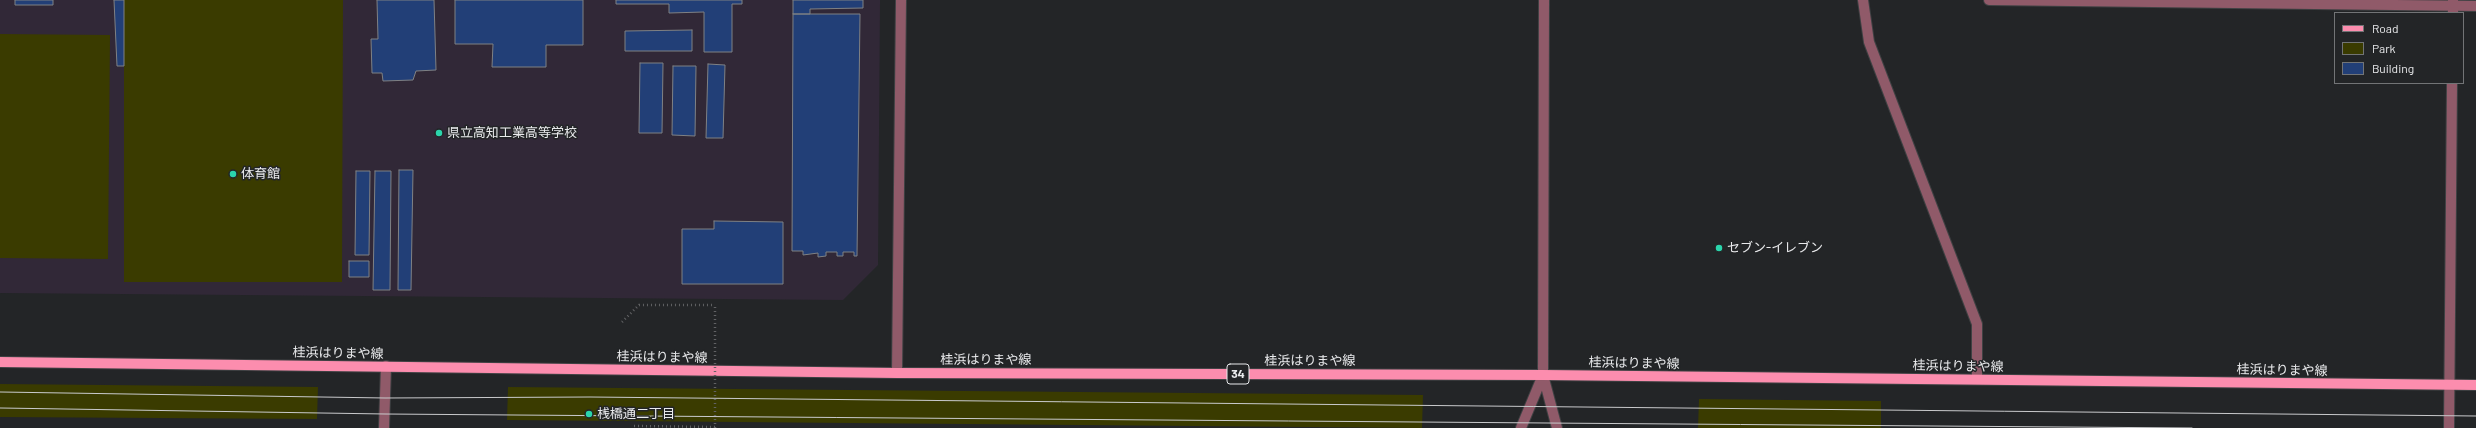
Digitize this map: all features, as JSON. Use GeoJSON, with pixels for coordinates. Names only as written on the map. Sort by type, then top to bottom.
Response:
{"type":"FeatureCollection","features":[{"type":"Feature","properties":{"kind":"main road","name":"桂浜はりまや線"},"geometry":{"type":"LineString","coordinates":[[0,362],[896,373],[1542,375],[2476,384]]}},
{"type":"Feature","properties":{"kind":"street"},"geometry":{"type":"LineString","coordinates":[[896,373],[901,0]]}},
{"type":"Feature","properties":{"kind":"street"},"geometry":{"type":"LineString","coordinates":[[1544,0],[1542,375],[1557,428]]}},
{"type":"Feature","properties":{"kind":"street"},"geometry":{"type":"LineString","coordinates":[[1863,0],[1869,42],[1977,324],[1976,379]]}},
{"type":"Feature","properties":{"kind":"street"},"geometry":{"type":"LineString","coordinates":[[1989,0],[2230,1],[2476,6]]}},
{"type":"Feature","properties":{"kind":"street"},"geometry":{"type":"LineString","coordinates":[[2449,428],[2452,84]]}},
{"type":"Feature","properties":{"kind":"street"},"geometry":{"type":"LineString","coordinates":[[384,428],[386,366]]}},
{"type":"Feature","properties":{"kind":"street"},"geometry":{"type":"LineString","coordinates":[[1521,428],[1542,375]]}},
{"type":"Feature","properties":{"kind":"path"},"geometry":{"type":"LineString","coordinates":[[622,322],[638,305],[715,305],[714,428],[634,426]]}},
{"type":"Feature","properties":{"kind":"shaded area","name":"県立高知工業高等学校"},"geometry":{"type":"Polygon","coordinates":[[[0,0],[880,0],[878,265],[843,300],[0,293],[0,0]]]}},
{"type":"Feature","properties":{"kind":"green space","name":"体育館"},"geometry":{"type":"Polygon","coordinates":[[[124,0],[343,0],[342,282],[124,282],[124,0]]]}},
{"type":"Feature","properties":{"kind":"green space"},"geometry":{"type":"Polygon","coordinates":[[[0,34],[110,35],[108,259],[0,258],[0,34]]]}},
{"type":"Feature","properties":{"kind":"green space"},"geometry":{"type":"Polygon","coordinates":[[[0,384],[318,387],[317,419],[0,417],[0,384]]]}},
{"type":"Feature","properties":{"kind":"green space"},"geometry":{"type":"Polygon","coordinates":[[[508,387],[1423,395],[1422,428],[507,420],[508,387]]]}},
{"type":"Feature","properties":{"kind":"green space"},"geometry":{"type":"Polygon","coordinates":[[[1699,399],[1881,401],[1881,428],[1698,428],[1699,399]]]}},
{"type":"Feature","properties":{"kind":"building"},"geometry":{"type":"Polygon","coordinates":[[[15,0],[53,0],[53,5],[15,5],[15,0]]]}},
{"type":"Feature","properties":{"kind":"building"},"geometry":{"type":"Polygon","coordinates":[[[114,0],[124,0],[124,66],[117,66],[114,0]]]}},
{"type":"Feature","properties":{"kind":"building"},"geometry":{"type":"Polygon","coordinates":[[[377,0],[434,0],[436,70],[416,71],[413,80],[383,81],[382,73],[372,73],[371,39],[378,39],[377,0]]]}},
{"type":"Feature","properties":{"kind":"building"},"geometry":{"type":"Polygon","coordinates":[[[455,0],[583,0],[583,45],[546,45],[546,67],[492,67],[493,44],[455,44],[455,0]]]}},
{"type":"Feature","properties":{"kind":"building"},"geometry":{"type":"Polygon","coordinates":[[[616,0],[742,0],[742,4],[732,4],[732,52],[704,52],[704,12],[669,13],[669,4],[616,4],[616,0]]]}},
{"type":"Feature","properties":{"kind":"building"},"geometry":{"type":"Polygon","coordinates":[[[793,0],[863,0],[863,8],[810,9],[810,14],[793,14],[793,0]]]}},
{"type":"Feature","properties":{"kind":"building"},"geometry":{"type":"Polygon","coordinates":[[[793,14],[860,14],[857,256],[854,256],[854,252],[843,252],[843,256],[837,256],[837,252],[826,252],[826,256],[818,257],[818,253],[803,255],[803,251],[792,251],[793,14]]]}},
{"type":"Feature","properties":{"kind":"building"},"geometry":{"type":"Polygon","coordinates":[[[692,30],[692,51],[625,51],[625,31],[692,30]]]}},
{"type":"Feature","properties":{"kind":"building"},"geometry":{"type":"Polygon","coordinates":[[[640,63],[663,63],[662,133],[639,133],[640,63]]]}},
{"type":"Feature","properties":{"kind":"building"},"geometry":{"type":"Polygon","coordinates":[[[708,64],[725,65],[723,138],[706,138],[708,64]]]}},
{"type":"Feature","properties":{"kind":"building"},"geometry":{"type":"Polygon","coordinates":[[[673,66],[696,66],[695,136],[672,135],[673,66]]]}},
{"type":"Feature","properties":{"kind":"building"},"geometry":{"type":"Polygon","coordinates":[[[399,170],[413,170],[411,290],[398,290],[399,170]]]}},
{"type":"Feature","properties":{"kind":"building"},"geometry":{"type":"Polygon","coordinates":[[[356,171],[370,171],[369,255],[355,255],[356,171]]]}},
{"type":"Feature","properties":{"kind":"building"},"geometry":{"type":"Polygon","coordinates":[[[375,171],[391,171],[390,290],[373,290],[375,171]]]}},
{"type":"Feature","properties":{"kind":"building"},"geometry":{"type":"Polygon","coordinates":[[[714,221],[783,222],[783,284],[682,284],[682,229],[714,229],[714,221]]]}},
{"type":"Feature","properties":{"kind":"building"},"geometry":{"type":"Polygon","coordinates":[[[349,261],[369,261],[369,277],[349,277],[349,261]]]}},
{"type":"Feature","properties":{"kind":"tram line"},"geometry":{"type":"LineString","coordinates":[[0,392],[385,398],[590,397],[2476,416]]}},
{"type":"Feature","properties":{"kind":"tram line"},"geometry":{"type":"LineString","coordinates":[[0,408],[385,414],[2192,428]]}},
{"type":"Feature","properties":{"kind":"place","name":"県立高知工業高等学校"},"geometry":{"type":"Point","coordinates":[439,133]}},
{"type":"Feature","properties":{"kind":"place","name":"体育館"},"geometry":{"type":"Point","coordinates":[233,174]}},
{"type":"Feature","properties":{"kind":"place","name":"セブン-イレブン"},"geometry":{"type":"Point","coordinates":[1719,248]}},
{"type":"Feature","properties":{"kind":"place","name":"桟橋通二丁目"},"geometry":{"type":"Point","coordinates":[589,414]}}]}
